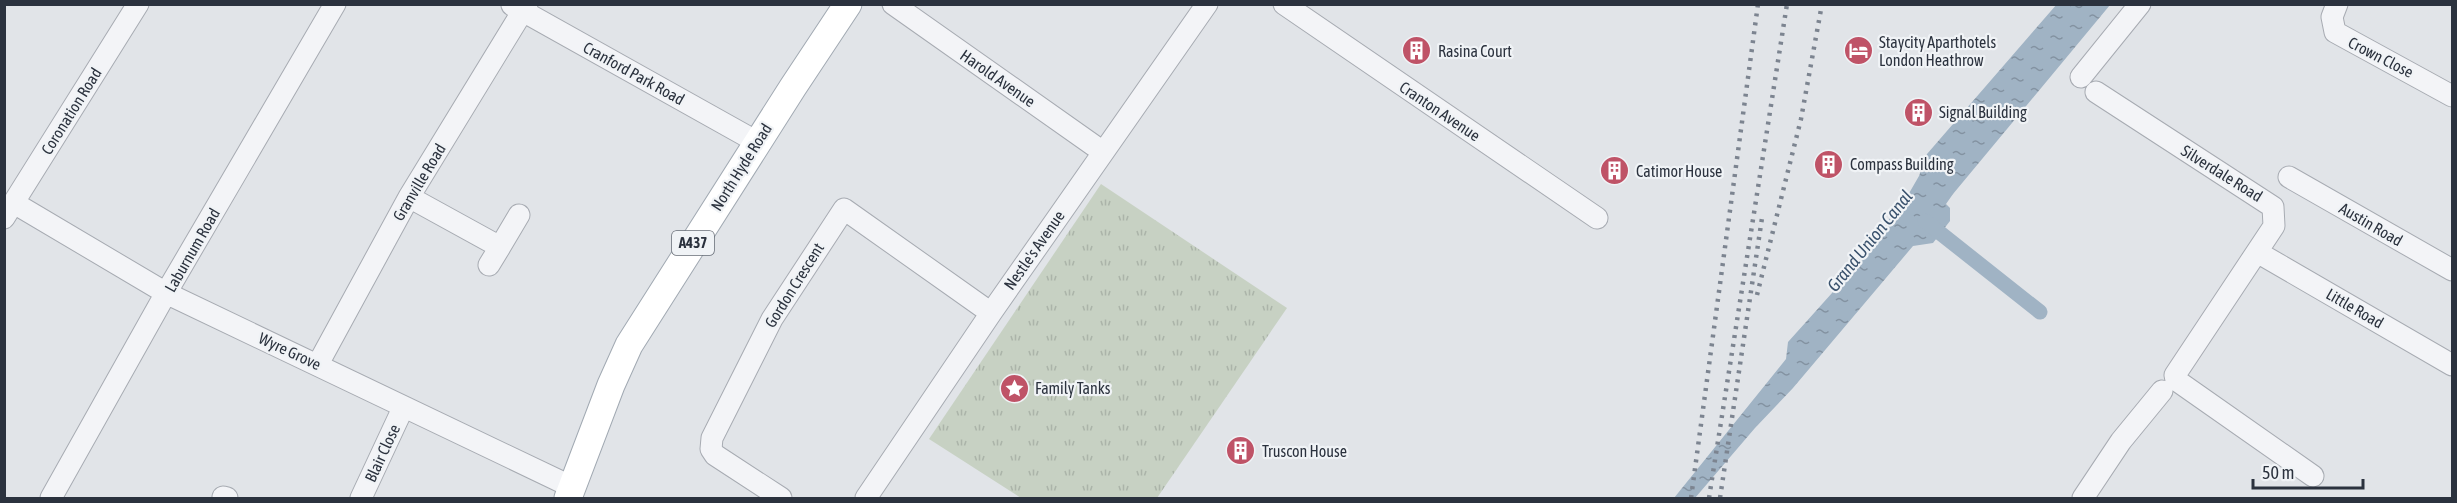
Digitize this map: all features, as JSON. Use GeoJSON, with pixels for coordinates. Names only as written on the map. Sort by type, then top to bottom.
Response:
{"type":"FeatureCollection","features":[{"type":"Feature","properties":{"kind":"main road","name":"North Hyde Road"},"geometry":{"type":"LineString","coordinates":[[570,493],[629,345],[757,142],[848,4]]}},
{"type":"Feature","properties":{"kind":"street","name":"Coronation Road"},"geometry":{"type":"LineString","coordinates":[[9,211],[138,4]]}},
{"type":"Feature","properties":{"kind":"street","name":"Laburnum Road"},"geometry":{"type":"LineString","coordinates":[[51,498],[166,293],[335,4]]}},
{"type":"Feature","properties":{"kind":"street","name":"Harold Avenue"},"geometry":{"type":"LineString","coordinates":[[894,4],[1102,152]]}},
{"type":"Feature","properties":{"kind":"street","name":"Nestle's Avenue"},"geometry":{"type":"LineString","coordinates":[[866,498],[1102,152],[1207,4]]}},
{"type":"Feature","properties":{"kind":"street","name":"Cranton Avenue"},"geometry":{"type":"LineString","coordinates":[[1284,4],[1597,218]]}},
{"type":"Feature","properties":{"kind":"street"},"geometry":{"type":"LineString","coordinates":[[2081,77],[2140,4]]}},
{"type":"Feature","properties":{"kind":"street","name":"Crown Close"},"geometry":{"type":"LineString","coordinates":[[2337,4],[2332,17],[2335,32],[2452,96]]}},
{"type":"Feature","properties":{"kind":"street","name":"Cranford Park Road"},"geometry":{"type":"LineString","coordinates":[[521,7],[757,142]]}},
{"type":"Feature","properties":{"kind":"street","name":"Granville Road"},"geometry":{"type":"LineString","coordinates":[[318,364],[409,197],[521,7]]}},
{"type":"Feature","properties":{"kind":"street","name":"Silverdale Road"},"geometry":{"type":"LineString","coordinates":[[2096,92],[2270,203],[2276,218],[2274,226],[2175,373],[2176,380],[2313,476]]}},
{"type":"Feature","properties":{"kind":"street","name":"Austin Road"},"geometry":{"type":"LineString","coordinates":[[2289,177],[2452,270]]}},
{"type":"Feature","properties":{"kind":"street"},"geometry":{"type":"LineString","coordinates":[[409,197],[494,256],[519,215]]}},
{"type":"Feature","properties":{"kind":"street","name":"Gordon Crescent"},"geometry":{"type":"LineString","coordinates":[[781,498],[715,455],[711,449],[712,438],[772,320],[844,209],[991,313]]}},
{"type":"Feature","properties":{"kind":"street","name":"Wyre Grove"},"geometry":{"type":"LineString","coordinates":[[9,211],[166,293],[318,364],[570,493]]}},
{"type":"Feature","properties":{"kind":"street","name":"Little Road"},"geometry":{"type":"LineString","coordinates":[[2257,252],[2452,365]]}},
{"type":"Feature","properties":{"kind":"street"},"geometry":{"type":"LineString","coordinates":[[2083,498],[2121,441],[2162,391]]}},
{"type":"Feature","properties":{"kind":"street","name":"Blair Close"},"geometry":{"type":"LineString","coordinates":[[361,498],[403,408]]}},
{"type":"Feature","properties":{"kind":"green space"},"geometry":{"type":"Polygon","coordinates":[[[1101,184],[1287,308],[1157,498],[1021,498],[929,439],[1101,184]]]}},
{"type":"Feature","properties":{"kind":"water"},"geometry":{"type":"Polygon","coordinates":[[[2057,4],[2110,5],[1953,194],[1946,204],[1950,208],[1950,221],[1933,243],[1913,246],[1793,388],[1695,498],[1674,498],[1786,359],[1788,342],[1832,293],[1908,195],[1919,176],[1927,154],[2057,4]]]}},
{"type":"Feature","properties":{"kind":"waterway"},"geometry":{"type":"LineString","coordinates":[[1925,221],[2040,312]]}},
{"type":"Feature","properties":{"kind":"railway"},"geometry":{"type":"LineString","coordinates":[[1691,498],[1758,4]]}},
{"type":"Feature","properties":{"kind":"railway"},"geometry":{"type":"LineString","coordinates":[[1709,498],[1787,4]]}},
{"type":"Feature","properties":{"kind":"railway"},"geometry":{"type":"LineString","coordinates":[[1757,295],[1801,119],[1822,4]]}},
{"type":"Feature","properties":{"kind":"railway"},"geometry":{"type":"LineString","coordinates":[[1720,498],[1762,218]]}},
{"type":"Feature","properties":{"kind":"place","name":"Rasina Court"},"geometry":{"type":"Point","coordinates":[1417,51]}},
{"type":"Feature","properties":{"kind":"place","name":"Staycity Aparthotels London Heathrow"},"geometry":{"type":"Point","coordinates":[1858,51]}},
{"type":"Feature","properties":{"kind":"place","name":"Signal Building"},"geometry":{"type":"Point","coordinates":[1918,112]}},
{"type":"Feature","properties":{"kind":"place","name":"Compass Building"},"geometry":{"type":"Point","coordinates":[1829,164]}},
{"type":"Feature","properties":{"kind":"place","name":"Catimor House"},"geometry":{"type":"Point","coordinates":[1615,171]}},
{"type":"Feature","properties":{"kind":"place","name":"Family Tanks"},"geometry":{"type":"Point","coordinates":[1014,388]}},
{"type":"Feature","properties":{"kind":"place","name":"Truscon House"},"geometry":{"type":"Point","coordinates":[1241,451]}},
{"type":"Feature","properties":{"kind":"water label","name":"Grand Union Canal"},"geometry":{"type":"Point","coordinates":[1870,241]}}]}
